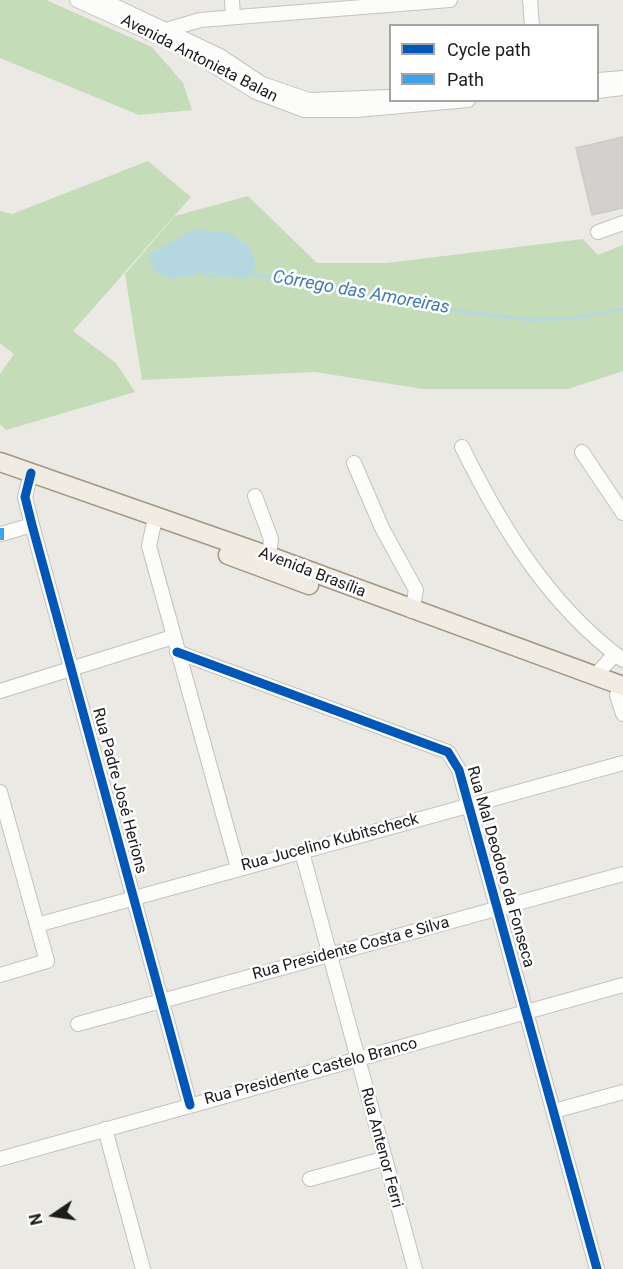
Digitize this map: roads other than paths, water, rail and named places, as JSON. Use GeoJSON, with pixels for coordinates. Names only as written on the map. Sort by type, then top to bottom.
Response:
{"type":"FeatureCollection","features":[{"type":"Feature","properties":{"kind":"main road","name":"Avenida Brasília"},"geometry":{"type":"LineString","coordinates":[[0,462],[29,479],[154,523],[425,628],[621,693]]}},
{"type":"Feature","properties":{"kind":"main road","name":"Avenida Brasília"},"geometry":{"type":"LineString","coordinates":[[0,475],[29,479]]}},
{"type":"Feature","properties":{"kind":"main road","name":"Avenida Brasília"},"geometry":{"type":"LineString","coordinates":[[154,523],[269,556],[595,676],[621,693]]}},
{"type":"Feature","properties":{"kind":"street","name":"Avenida Antonieta Balan"},"geometry":{"type":"LineString","coordinates":[[76,0],[153,33],[215,64],[256,92],[304,110],[356,110],[446,102]]}},
{"type":"Feature","properties":{"kind":"street","name":"Avenida Antonieta Balan"},"geometry":{"type":"LineString","coordinates":[[102,0],[168,29],[220,56],[262,84],[309,100],[389,97]]}},
{"type":"Feature","properties":{"kind":"street"},"geometry":{"type":"LineString","coordinates":[[232,0],[233,17]]}},
{"type":"Feature","properties":{"kind":"street"},"geometry":{"type":"LineString","coordinates":[[153,33],[200,20],[450,0]]}},
{"type":"Feature","properties":{"kind":"street"},"geometry":{"type":"LineString","coordinates":[[530,0],[531,24]]}},
{"type":"Feature","properties":{"kind":"street"},"geometry":{"type":"LineString","coordinates":[[599,80],[623,78]]}},
{"type":"Feature","properties":{"kind":"street"},"geometry":{"type":"LineString","coordinates":[[599,91],[623,88]]}},
{"type":"Feature","properties":{"kind":"street"},"geometry":{"type":"LineString","coordinates":[[598,232],[623,223]]}},
{"type":"Feature","properties":{"kind":"street"},"geometry":{"type":"LineString","coordinates":[[462,447],[493,510],[517,549],[576,619],[619,657],[595,676]]}},
{"type":"Feature","properties":{"kind":"street"},"geometry":{"type":"LineString","coordinates":[[582,452],[623,513]]}},
{"type":"Feature","properties":{"kind":"street"},"geometry":{"type":"LineString","coordinates":[[354,463],[367,498],[416,590],[412,610]]}},
{"type":"Feature","properties":{"kind":"street","name":"Rua Padre José Herions"},"geometry":{"type":"LineString","coordinates":[[29,479],[25,497],[31,521],[190,1105]]}},
{"type":"Feature","properties":{"kind":"street"},"geometry":{"type":"LineString","coordinates":[[255,496],[271,539],[269,556]]}},
{"type":"Feature","properties":{"kind":"street"},"geometry":{"type":"LineString","coordinates":[[1,533],[31,521]]}},
{"type":"Feature","properties":{"kind":"street"},"geometry":{"type":"LineString","coordinates":[[154,523],[149,546],[238,868]]}},
{"type":"Feature","properties":{"kind":"street"},"geometry":{"type":"LineString","coordinates":[[0,691],[70,667],[174,637]]}},
{"type":"Feature","properties":{"kind":"street","name":"Rua Mal Deodoro da Fonseca"},"geometry":{"type":"LineString","coordinates":[[177,652],[448,753],[459,770],[597,1269]]}},
{"type":"Feature","properties":{"kind":"street"},"geometry":{"type":"LineString","coordinates":[[621,693],[623,714]]}},
{"type":"Feature","properties":{"kind":"street","name":"Rua Jucelino Kubitscheck"},"geometry":{"type":"LineString","coordinates":[[37,925],[623,763]]}},
{"type":"Feature","properties":{"kind":"street"},"geometry":{"type":"LineString","coordinates":[[0,792],[47,961],[0,975]]}},
{"type":"Feature","properties":{"kind":"street","name":"Rua Antenor Ferri"},"geometry":{"type":"LineString","coordinates":[[302,852],[383,1159],[415,1269]]}},
{"type":"Feature","properties":{"kind":"street","name":"Rua Presidente Costa e Silva"},"geometry":{"type":"LineString","coordinates":[[78,1024],[623,874]]}},
{"type":"Feature","properties":{"kind":"street","name":"Rua Presidente Castelo Branco"},"geometry":{"type":"LineString","coordinates":[[0,1159],[623,985]]}},
{"type":"Feature","properties":{"kind":"street"},"geometry":{"type":"LineString","coordinates":[[554,1111],[623,1092]]}},
{"type":"Feature","properties":{"kind":"street"},"geometry":{"type":"LineString","coordinates":[[105,1129],[143,1269]]}},
{"type":"Feature","properties":{"kind":"street"},"geometry":{"type":"LineString","coordinates":[[310,1179],[383,1159]]}},
{"type":"Feature","properties":{"kind":"water"},"geometry":{"type":"Polygon","coordinates":[[[195,229],[229,233],[250,246],[256,267],[245,279],[225,277],[212,272],[171,279],[155,272],[148,255],[195,229]]]}},
{"type":"Feature","properties":{"kind":"waterway","name":"Córrego das Amoreiras"},"geometry":{"type":"LineString","coordinates":[[246,274],[294,280],[390,302],[531,320],[575,318],[623,309]]}},
{"type":"Feature","properties":{"kind":"waterway","name":"Córrego das Amoreiras"},"geometry":{"type":"LineString","coordinates":[[205,276],[224,275]]}}]}
